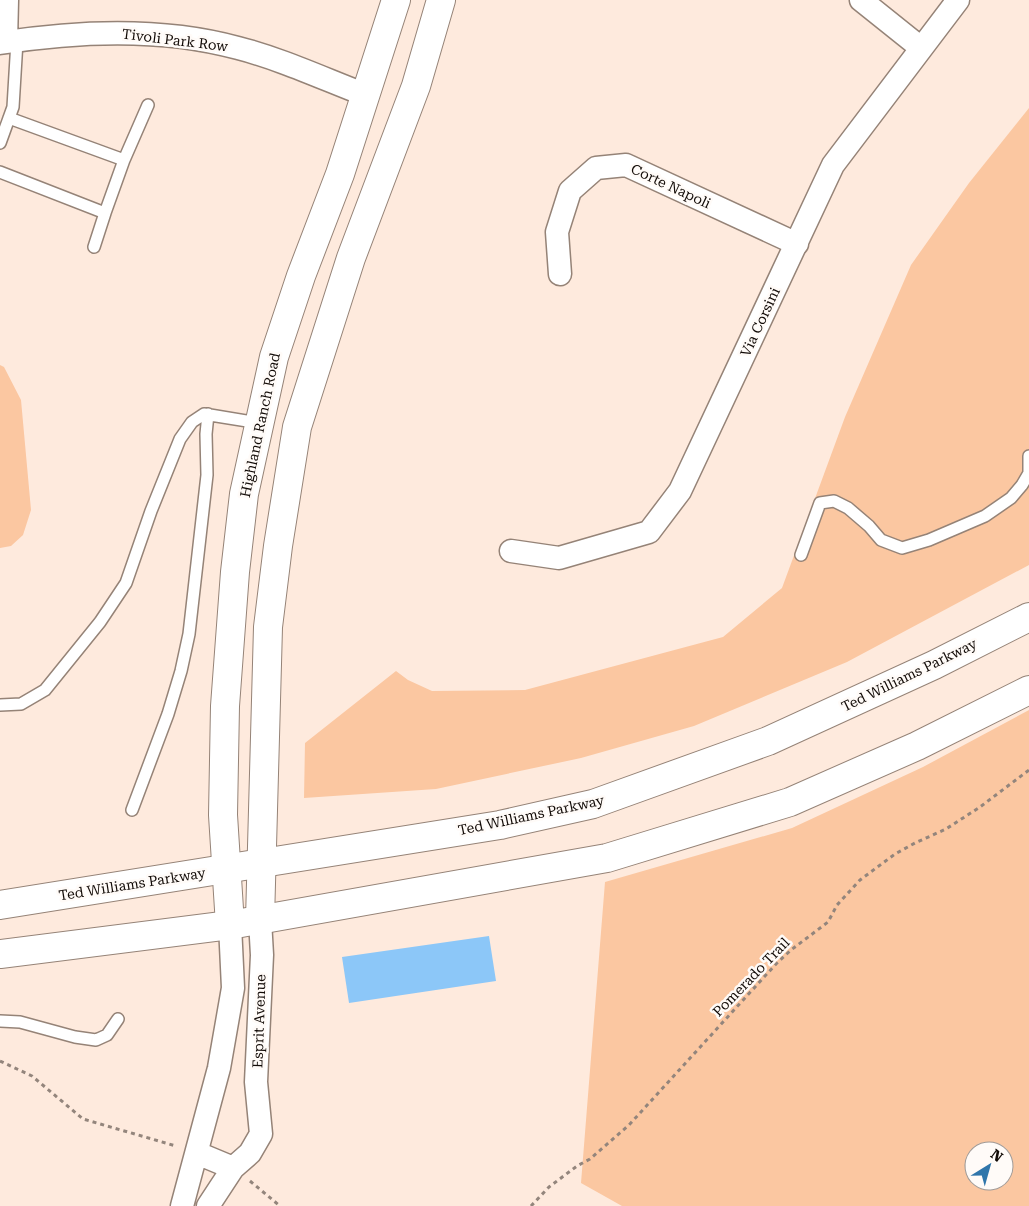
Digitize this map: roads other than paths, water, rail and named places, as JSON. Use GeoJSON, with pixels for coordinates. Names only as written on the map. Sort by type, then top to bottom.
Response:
{"type":"FeatureCollection","features":[{"type":"Feature","properties":{"kind":"main road","name":"Highland Ranch Road"},"geometry":{"type":"LineString","coordinates":[[225,869],[223,815],[225,706],[235,572],[244,494],[274,357],[301,276],[340,174],[396,0]]}},
{"type":"Feature","properties":{"kind":"main road"},"geometry":{"type":"LineString","coordinates":[[262,864],[268,627],[278,546],[297,427],[351,258],[416,86],[441,0]]}},
{"type":"Feature","properties":{"kind":"main road","name":"Ted Williams Parkway"},"geometry":{"type":"LineString","coordinates":[[0,905],[500,825],[593,804],[768,741],[934,665],[1029,616]]}},
{"type":"Feature","properties":{"kind":"main road"},"geometry":{"type":"LineString","coordinates":[[0,954],[230,925],[606,858],[790,802],[917,746],[1029,690]]}},
{"type":"Feature","properties":{"kind":"main road","name":"Esprit Avenue"},"geometry":{"type":"LineString","coordinates":[[260,920],[262,864]]}},
{"type":"Feature","properties":{"kind":"main road","name":"Esprit Avenue"},"geometry":{"type":"LineString","coordinates":[[225,869],[230,925]]}},
{"type":"Feature","properties":{"kind":"street"},"geometry":{"type":"LineString","coordinates":[[7,0],[8,42]]}},
{"type":"Feature","properties":{"kind":"street"},"geometry":{"type":"LineString","coordinates":[[861,0],[921,48]]}},
{"type":"Feature","properties":{"kind":"street","name":"Via Corsini"},"geometry":{"type":"LineString","coordinates":[[511,551],[559,558],[649,532],[680,491],[833,165],[958,0]]}},
{"type":"Feature","properties":{"kind":"street","name":"Tivoli Park Row"},"geometry":{"type":"LineString","coordinates":[[8,42],[104,32],[194,39],[238,48],[366,95]]}},
{"type":"Feature","properties":{"kind":"street","name":"Corte Napoli"},"geometry":{"type":"LineString","coordinates":[[560,274],[557,232],[570,191],[596,168],[626,165],[797,244]]}},
{"type":"Feature","properties":{"kind":"street","name":"Esprit Avenue"},"geometry":{"type":"LineString","coordinates":[[208,1206],[233,1168],[250,1153],[261,1134],[256,1082],[262,955],[260,920]]}},
{"type":"Feature","properties":{"kind":"street","name":"Esprit Avenue"},"geometry":{"type":"LineString","coordinates":[[182,1206],[219,1068],[233,988],[230,925]]}},
{"type":"Feature","properties":{"kind":"street"},"geometry":{"type":"LineString","coordinates":[[197,1152],[233,1168]]}},
{"type":"Feature","properties":{"kind":"lane"},"geometry":{"type":"LineString","coordinates":[[0,142],[14,107],[8,42]]}},
{"type":"Feature","properties":{"kind":"lane"},"geometry":{"type":"LineString","coordinates":[[94,247],[124,160],[148,105]]}},
{"type":"Feature","properties":{"kind":"lane"},"geometry":{"type":"LineString","coordinates":[[9,118],[124,160]]}},
{"type":"Feature","properties":{"kind":"lane"},"geometry":{"type":"LineString","coordinates":[[0,172],[105,213]]}},
{"type":"Feature","properties":{"kind":"lane"},"geometry":{"type":"LineString","coordinates":[[0,705],[21,704],[45,690],[100,622],[126,583],[151,511],[180,439],[192,422],[204,414],[208,414],[260,423]]}},
{"type":"Feature","properties":{"kind":"lane"},"geometry":{"type":"LineString","coordinates":[[132,810],[168,714],[181,671],[189,634],[207,474],[206,434],[208,414]]}},
{"type":"Feature","properties":{"kind":"lane"},"geometry":{"type":"LineString","coordinates":[[801,555],[820,503],[834,501],[848,508],[869,526],[880,540],[902,548],[929,540],[985,516],[1011,498],[1022,485],[1028,473],[1029,456]]}},
{"type":"Feature","properties":{"kind":"lane"},"geometry":{"type":"LineString","coordinates":[[0,1021],[20,1022],[75,1037],[96,1040],[107,1035],[118,1019]]}}]}
